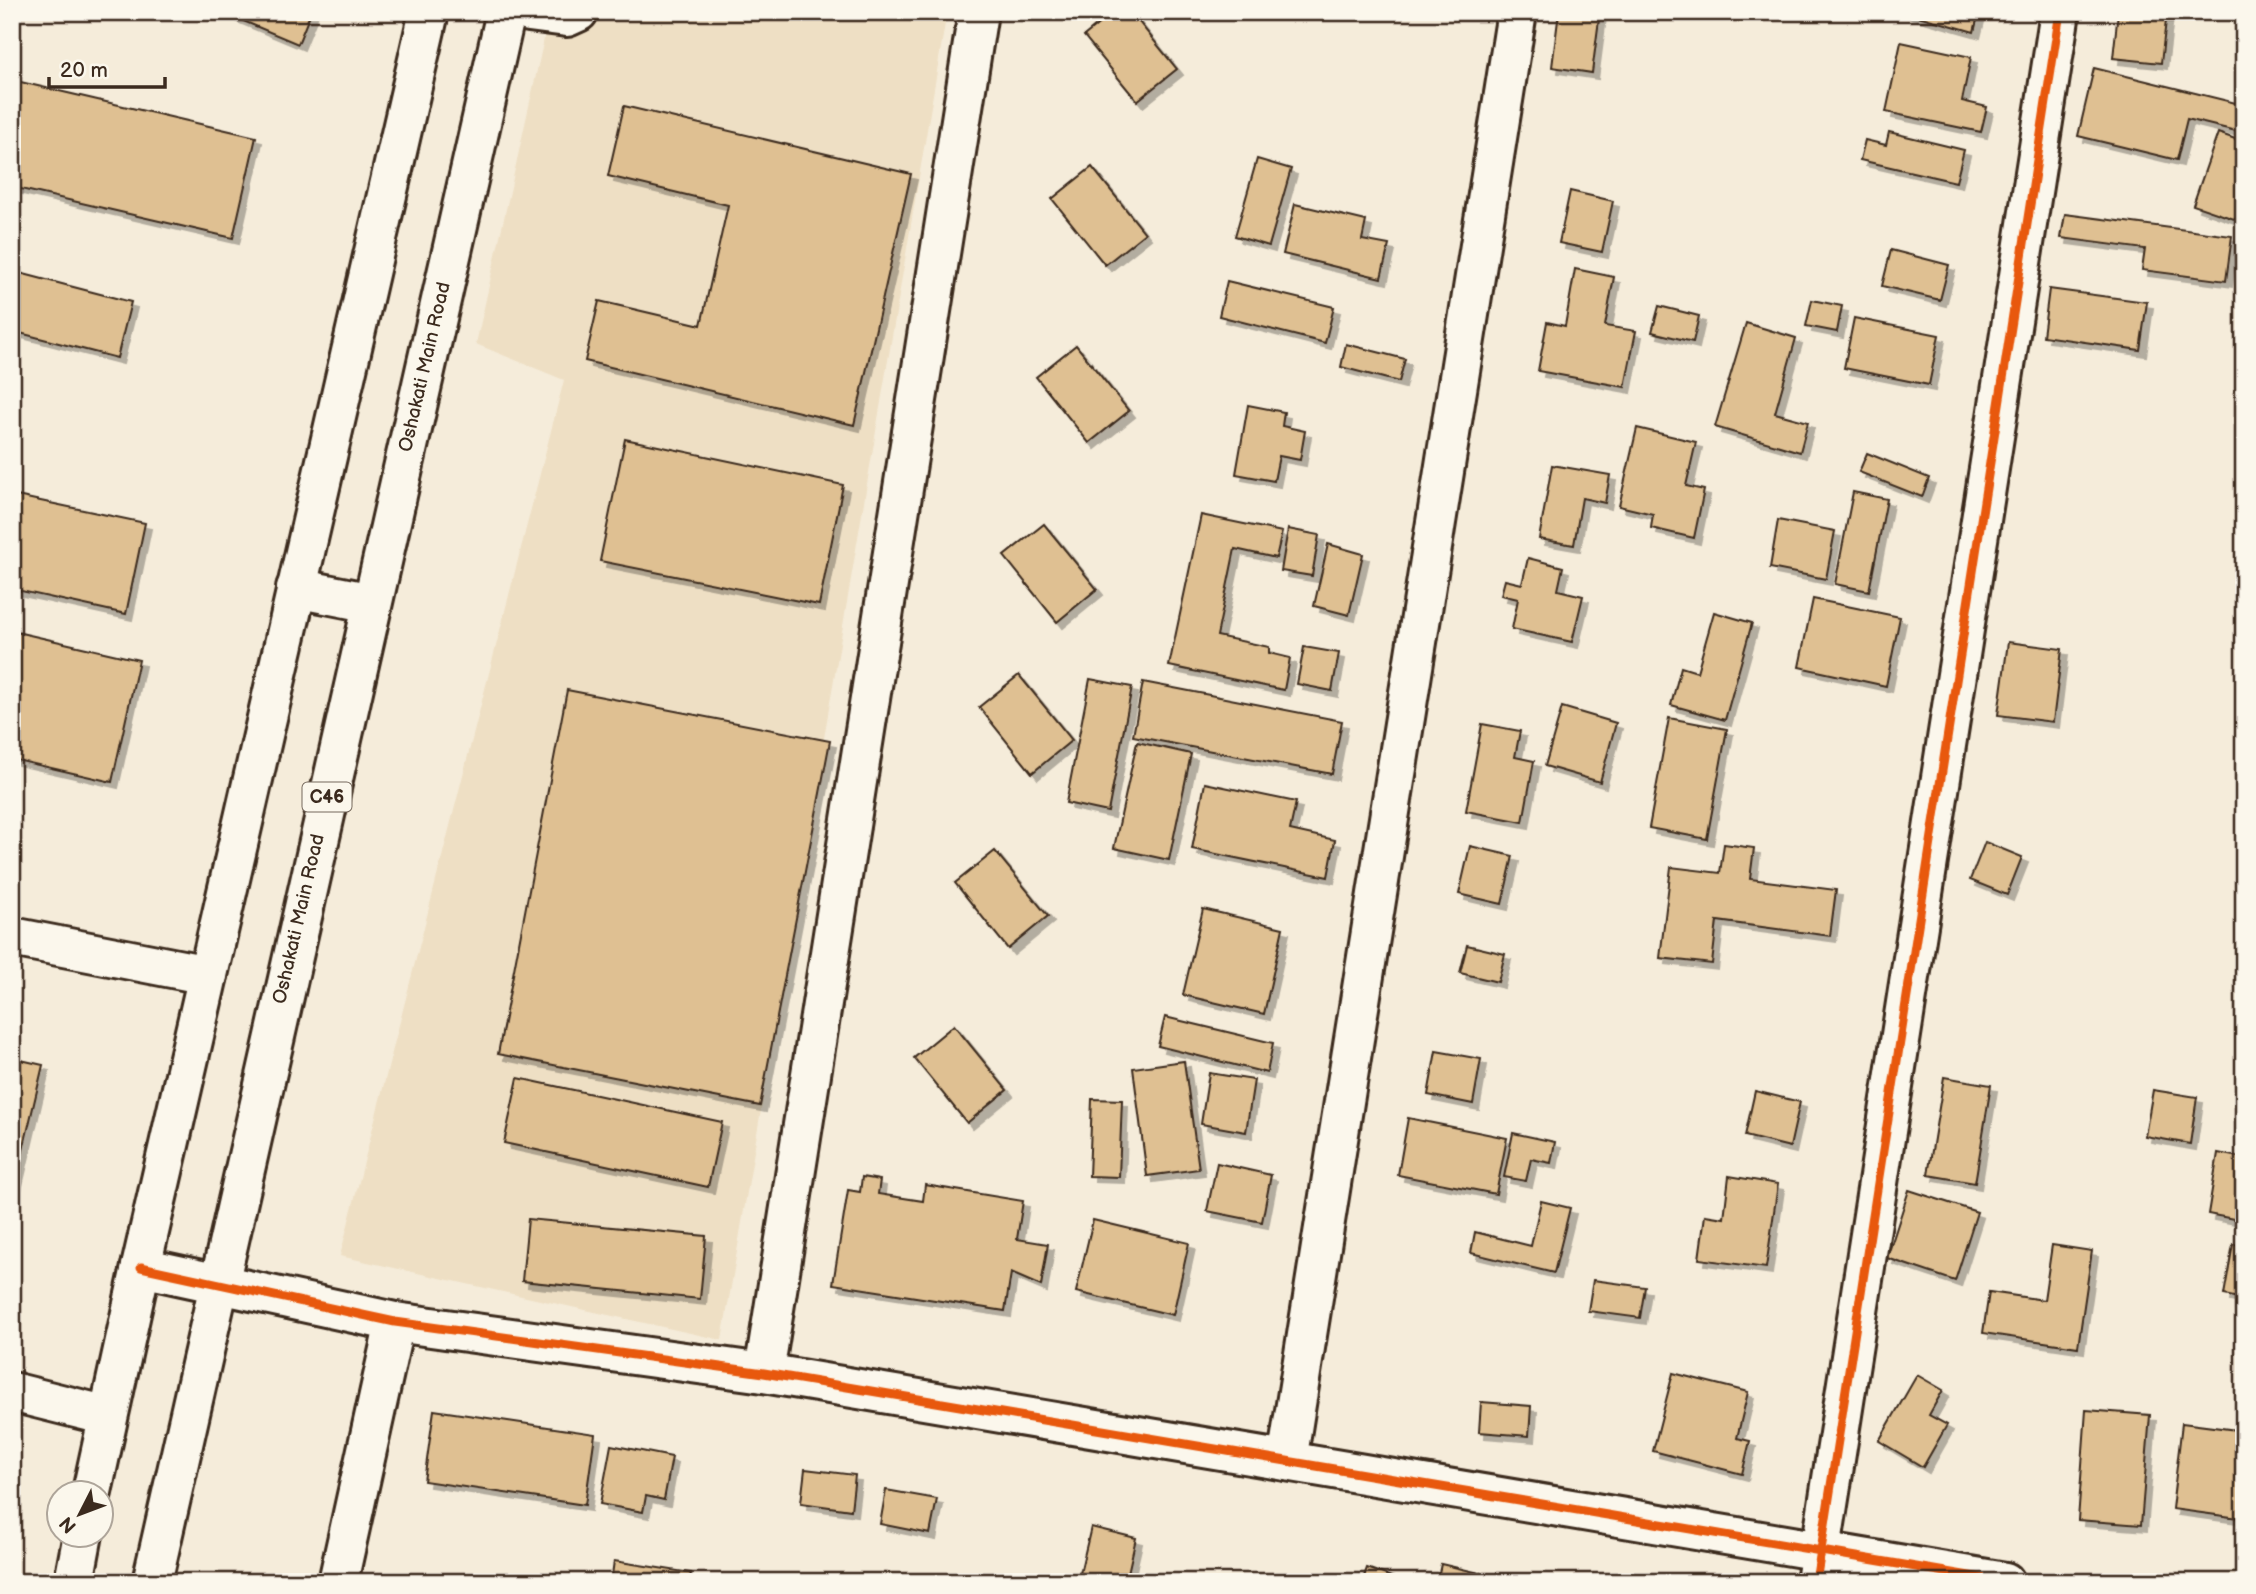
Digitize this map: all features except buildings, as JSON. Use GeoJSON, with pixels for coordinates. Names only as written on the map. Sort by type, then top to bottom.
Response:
{"type":"FeatureCollection","features":[{"type":"Feature","properties":{"kind":"street"},"geometry":{"type":"LineString","coordinates":[[95,1478],[141,1267],[429,12]]}},
{"type":"Feature","properties":{"kind":"street","name":"Oshakati Main Road"},"geometry":{"type":"LineString","coordinates":[[152,1582],[506,12]]}},
{"type":"Feature","properties":{"kind":"street"},"geometry":{"type":"LineString","coordinates":[[529,12],[567,17],[578,12]]}},
{"type":"Feature","properties":{"kind":"street"},"geometry":{"type":"LineString","coordinates":[[764,1373],[978,12]]}},
{"type":"Feature","properties":{"kind":"street"},"geometry":{"type":"LineString","coordinates":[[1287,1461],[1517,12]]}},
{"type":"Feature","properties":{"kind":"street"},"geometry":{"type":"LineString","coordinates":[[1818,1566],[2060,12]]}},
{"type":"Feature","properties":{"kind":"street"},"geometry":{"type":"LineString","coordinates":[[296,588],[372,603]]}},
{"type":"Feature","properties":{"kind":"street"},"geometry":{"type":"LineString","coordinates":[[12,937],[208,975]]}},
{"type":"Feature","properties":{"kind":"street"},"geometry":{"type":"LineString","coordinates":[[141,1267],[395,1322],[764,1373],[1287,1461],[1818,1566],[2005,1582]]}},
{"type":"Feature","properties":{"kind":"street"},"geometry":{"type":"LineString","coordinates":[[338,1582],[395,1322]]}},
{"type":"Feature","properties":{"kind":"street"},"geometry":{"type":"LineString","coordinates":[[14,1396],[108,1416]]}},
{"type":"Feature","properties":{"kind":"street"},"geometry":{"type":"LineString","coordinates":[[74,1582],[81,1548]]}},
{"type":"Feature","properties":{"kind":"shaded area"},"geometry":{"type":"Polygon","coordinates":[[[550,12],[947,12],[722,1340],[340,1256],[564,380],[476,344],[550,12]]]}},
{"type":"Feature","properties":{"kind":"cycle path"},"geometry":{"type":"LineString","coordinates":[[1816,1582],[2060,12]]}},
{"type":"Feature","properties":{"kind":"cycle path"},"geometry":{"type":"LineString","coordinates":[[141,1267],[395,1322],[764,1373],[2005,1582]]}}]}
